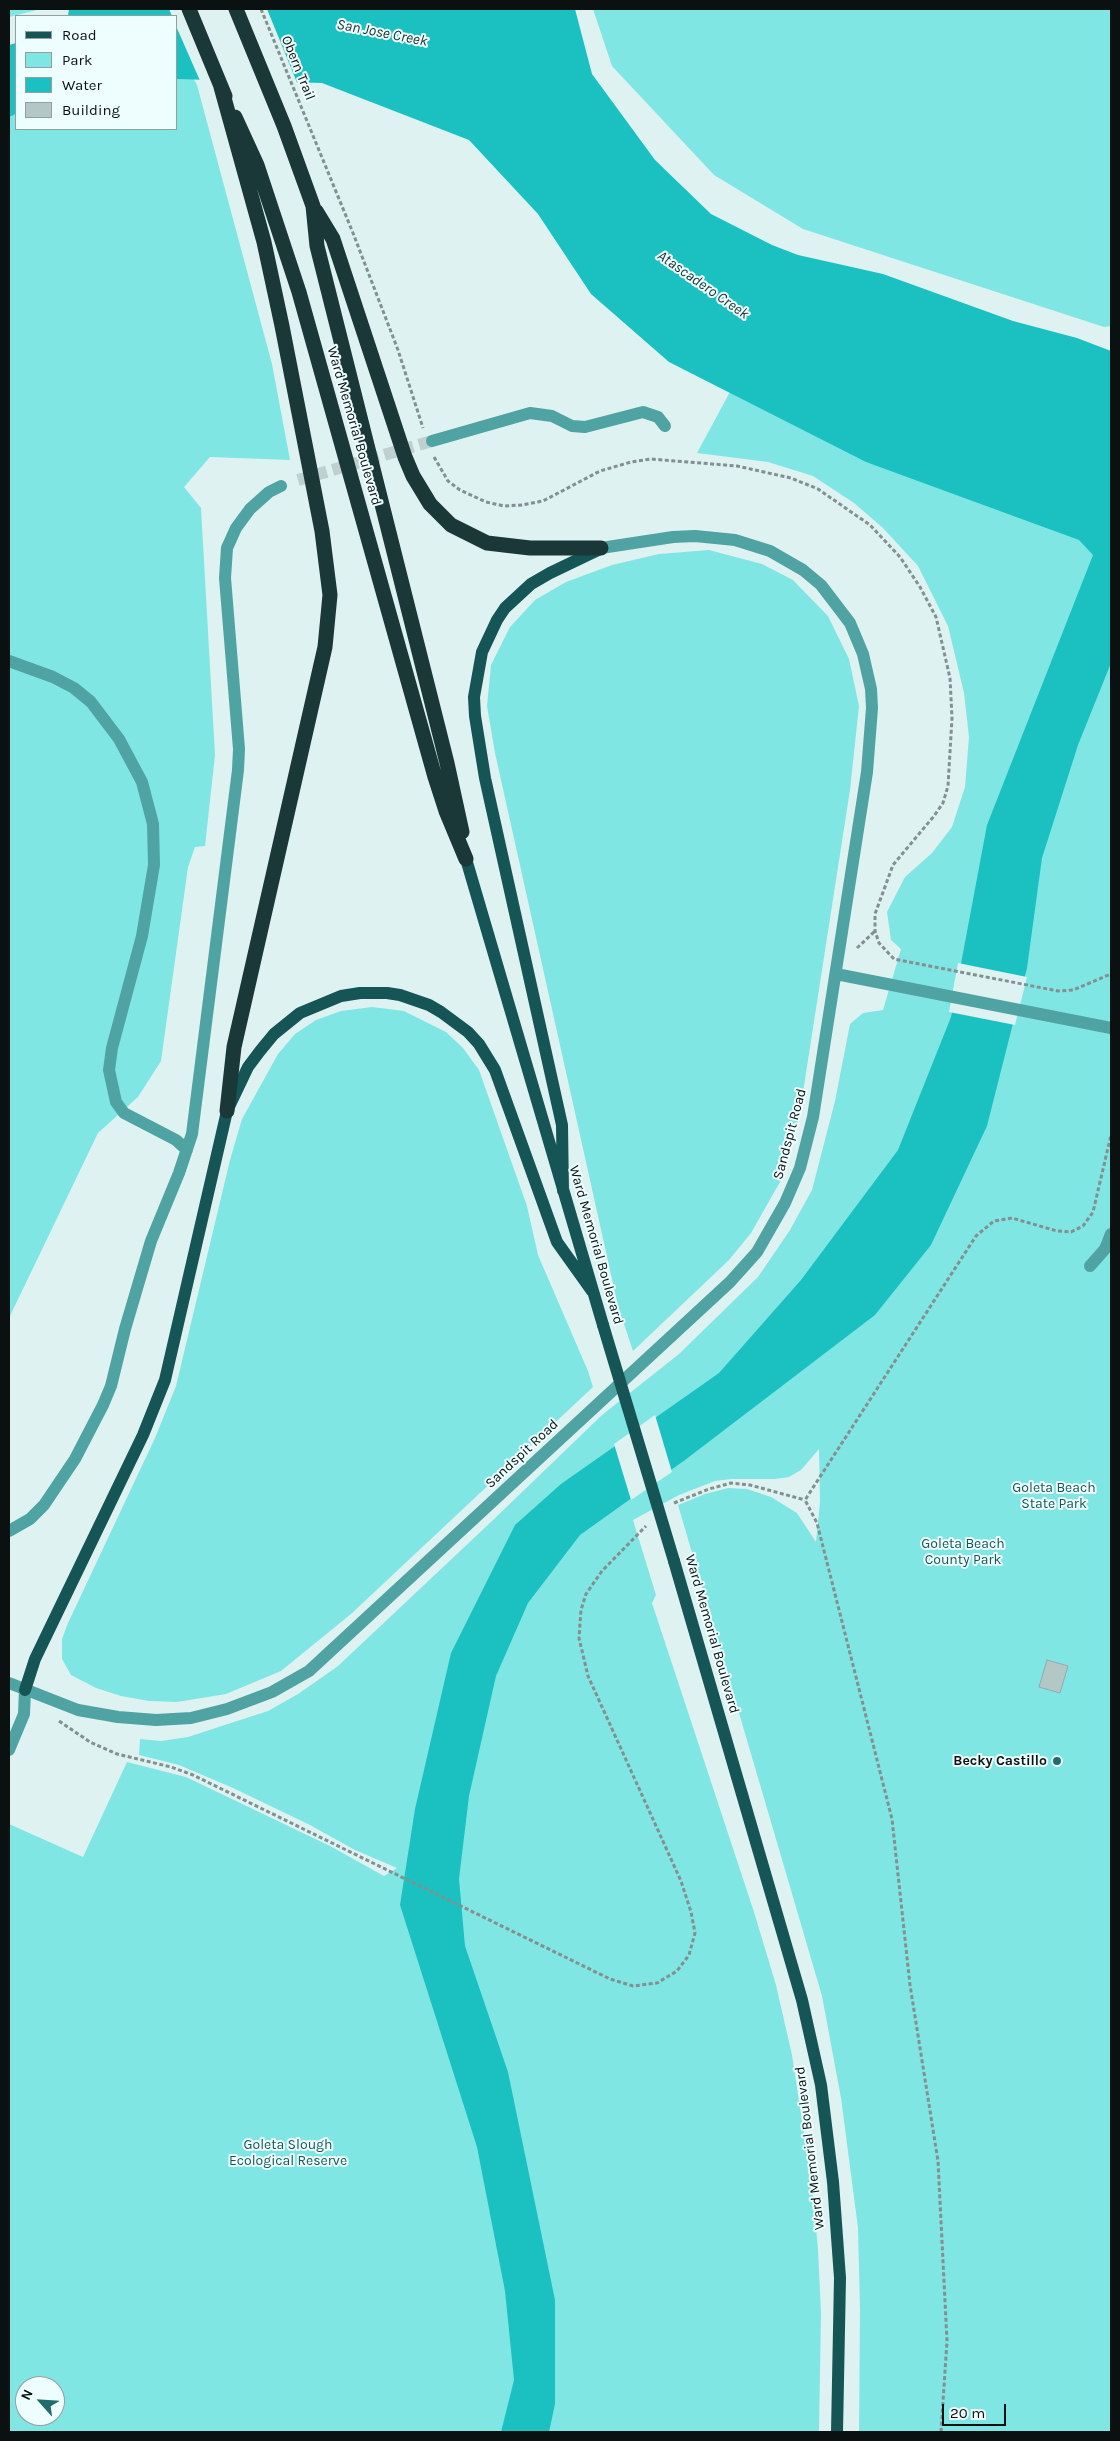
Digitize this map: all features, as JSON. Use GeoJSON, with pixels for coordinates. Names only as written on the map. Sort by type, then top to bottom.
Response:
{"type":"FeatureCollection","features":[{"type":"Feature","properties":{"kind":"highway","name":"Ward Memorial Boulevard"},"geometry":{"type":"LineString","coordinates":[[189,9],[221,87],[257,165],[299,292],[435,776],[466,859]]}},
{"type":"Feature","properties":{"kind":"highway","name":"Ward Memorial Boulevard"},"geometry":{"type":"LineString","coordinates":[[236,9],[314,206],[317,246],[448,763],[466,859]]}},
{"type":"Feature","properties":{"kind":"highway"},"geometry":{"type":"LineString","coordinates":[[221,87],[264,242],[322,531],[330,595],[329,623],[324,654],[234,1047],[227,1110]]}},
{"type":"Feature","properties":{"kind":"highway"},"geometry":{"type":"LineString","coordinates":[[314,206],[333,239],[405,457],[413,476],[430,504],[451,525],[487,543],[530,548],[601,548]]}},
{"type":"Feature","properties":{"kind":"main road"},"geometry":{"type":"LineString","coordinates":[[563,1191],[562,1125],[486,778],[474,716],[474,697],[482,652],[497,620],[505,608],[517,595],[537,580],[601,548]]}},
{"type":"Feature","properties":{"kind":"main road","name":"Ward Memorial Boulevard"},"geometry":{"type":"LineString","coordinates":[[466,859],[802,2000],[821,2085],[833,2182],[840,2278],[837,2432]]}},
{"type":"Feature","properties":{"kind":"main road"},"geometry":{"type":"LineString","coordinates":[[25,1690],[35,1659],[143,1435],[165,1380],[227,1110],[248,1067],[260,1051],[274,1034],[300,1013],[327,1000],[360,993],[400,995],[429,1005],[442,1012],[468,1032],[486,1055],[502,1086],[557,1242],[592,1291]]}},
{"type":"Feature","properties":{"kind":"street"},"geometry":{"type":"LineString","coordinates":[[432,440],[530,414],[552,416],[572,426],[585,427],[643,412],[658,417],[665,426]]}},
{"type":"Feature","properties":{"kind":"street"},"geometry":{"type":"LineString","coordinates":[[9,1531],[30,1519],[44,1506],[75,1459],[103,1405],[111,1386],[125,1329],[151,1241],[188,1150],[195,1116],[202,1041],[238,770],[239,748],[225,578],[227,548],[236,528],[250,509],[269,492],[281,486]]}},
{"type":"Feature","properties":{"kind":"street","name":"Sandspit Road"},"geometry":{"type":"LineString","coordinates":[[9,1683],[66,1706],[118,1717],[156,1720],[191,1718],[228,1709],[272,1692],[309,1671],[730,1282],[758,1252],[785,1203],[800,1168],[813,1117],[872,734],[871,689],[863,654],[850,623],[836,602],[809,575],[785,559],[753,544],[726,538],[695,536],[673,537],[601,548]]}},
{"type":"Feature","properties":{"kind":"street"},"geometry":{"type":"LineString","coordinates":[[9,661],[53,677],[74,688],[91,702],[119,739],[142,782],[153,824],[154,865],[142,936],[112,1048],[109,1070],[116,1102],[124,1113],[176,1140],[188,1150]]}},
{"type":"Feature","properties":{"kind":"street"},"geometry":{"type":"LineString","coordinates":[[836,974],[1111,1028]]}},
{"type":"Feature","properties":{"kind":"street"},"geometry":{"type":"LineString","coordinates":[[1090,1266],[1105,1249],[1111,1234]]}},
{"type":"Feature","properties":{"kind":"street"},"geometry":{"type":"LineString","coordinates":[[9,1750],[24,1714],[25,1690]]}},
{"type":"Feature","properties":{"kind":"path","name":"Obern Trail"},"geometry":{"type":"LineString","coordinates":[[261,9],[313,136]]}},
{"type":"Feature","properties":{"kind":"path"},"geometry":{"type":"LineString","coordinates":[[884,949],[894,959],[906,962],[1058,991],[1074,990],[1111,974]]}},
{"type":"Feature","properties":{"kind":"path"},"geometry":{"type":"LineString","coordinates":[[805,1500],[976,1236],[994,1221],[1012,1218],[1057,1231],[1071,1232],[1083,1226],[1093,1212],[1111,1135]]}},
{"type":"Feature","properties":{"kind":"path"},"geometry":{"type":"LineString","coordinates":[[667,1507],[693,1495],[731,1483],[750,1485],[805,1500],[817,1523],[892,1819],[910,1985],[938,2161],[947,2341],[941,2432]]}},
{"type":"Feature","properties":{"kind":"path"},"geometry":{"type":"LineString","coordinates":[[57,1720],[90,1742],[131,1758],[171,1767],[193,1775],[323,1837],[385,1870],[599,1974],[626,1984],[640,1986],[657,1983],[670,1976],[686,1961],[695,1934],[692,1912],[681,1881],[610,1730],[588,1676],[580,1649],[580,1621],[586,1594],[602,1571],[650,1522]]}},
{"type":"Feature","properties":{"kind":"green space"},"geometry":{"type":"Polygon","coordinates":[[[9,9],[41,9],[15,15],[9,17],[9,9]]]}},
{"type":"Feature","properties":{"kind":"green space"},"geometry":{"type":"Polygon","coordinates":[[[593,9],[1111,9],[1111,326],[1104,327],[803,229],[714,175],[612,66],[593,9]]]}},
{"type":"Feature","properties":{"kind":"green space"},"geometry":{"type":"Polygon","coordinates":[[[178,72],[191,74],[197,85],[272,364],[290,460],[210,457],[184,487],[201,508],[215,755],[205,846],[195,847],[188,867],[161,1061],[138,1097],[98,1133],[9,1318],[9,116],[15,114],[15,130],[178,130],[178,72]]]}},
{"type":"Feature","properties":{"kind":"green space"},"geometry":{"type":"Polygon","coordinates":[[[758,340],[1111,458],[1111,2432],[859,2432],[860,2309],[858,2228],[841,2098],[822,1996],[678,1505],[705,1494],[728,1488],[747,1489],[771,1497],[797,1513],[816,1542],[820,1502],[819,1449],[801,1470],[789,1477],[715,1481],[679,1495],[633,1520],[656,1595],[652,1603],[754,1912],[776,1985],[792,2055],[812,2186],[818,2249],[821,2313],[819,2432],[9,2432],[9,1824],[83,1857],[127,1762],[186,1777],[330,1846],[384,1876],[397,1868],[355,1850],[308,1824],[233,1788],[179,1765],[139,1755],[140,1739],[161,1741],[188,1737],[268,1711],[298,1694],[338,1666],[602,1415],[679,1354],[758,1277],[790,1230],[812,1190],[835,1101],[850,1024],[863,1013],[883,1010],[901,949],[891,940],[887,912],[905,877],[932,853],[952,827],[965,787],[969,737],[964,693],[948,626],[918,566],[883,528],[854,503],[813,476],[768,462],[697,453],[758,340]]]}},
{"type":"Feature","properties":{"kind":"green space"},"geometry":{"type":"Polygon","coordinates":[[[709,550],[762,564],[793,580],[828,616],[849,659],[859,706],[850,790],[799,1118],[784,1175],[751,1233],[729,1260],[633,1351],[618,1306],[495,753],[487,706],[491,665],[510,627],[535,600],[566,582],[612,565],[659,554],[709,550]]]}},
{"type":"Feature","properties":{"kind":"green space"},"geometry":{"type":"Polygon","coordinates":[[[372,1007],[404,1011],[446,1032],[463,1048],[479,1070],[527,1206],[538,1255],[588,1371],[593,1387],[351,1614],[281,1671],[226,1694],[177,1702],[149,1701],[121,1696],[96,1688],[71,1675],[62,1659],[62,1639],[155,1438],[176,1386],[230,1160],[242,1119],[278,1054],[295,1034],[316,1020],[341,1011],[372,1007]]]}},
{"type":"Feature","properties":{"kind":"water"},"geometry":{"type":"Polygon","coordinates":[[[69,9],[575,9],[592,74],[655,160],[711,214],[772,245],[798,255],[883,274],[1013,321],[1077,338],[1111,351],[1111,663],[1078,745],[1042,858],[1027,968],[987,1126],[931,1245],[875,1315],[685,1460],[580,1535],[528,1603],[496,1676],[469,1796],[459,1879],[465,1946],[508,2072],[555,2300],[555,2404],[549,2432],[501,2432],[514,2380],[505,2291],[477,2147],[400,1905],[415,1809],[451,1653],[515,1525],[561,1484],[719,1373],[801,1280],[898,1150],[951,1017],[987,825],[1093,555],[1079,540],[866,462],[669,362],[591,294],[538,214],[469,140],[322,83],[178,79],[178,15],[68,15],[69,9]]]}},
{"type":"Feature","properties":{"kind":"water"},"geometry":{"type":"Polygon","coordinates":[[[15,43],[15,114],[9,117],[9,45],[15,43]]]}},
{"type":"Feature","properties":{"kind":"pier"},"geometry":{"type":"Polygon","coordinates":[[[169,9],[267,9],[298,85],[201,83],[178,31],[178,15],[172,15],[169,9]]]}},
{"type":"Feature","properties":{"kind":"pier"},"geometry":{"type":"Polygon","coordinates":[[[958,963],[1027,977],[1015,1025],[949,1012],[958,963]]]}},
{"type":"Feature","properties":{"kind":"pier"},"geometry":{"type":"Polygon","coordinates":[[[655,1415],[672,1472],[631,1500],[614,1444],[655,1415]]]}},
{"type":"Feature","properties":{"kind":"building"},"geometry":{"type":"Polygon","coordinates":[[[1047,1660],[1068,1666],[1060,1693],[1039,1687],[1047,1660]]]}},
{"type":"Feature","properties":{"kind":"tunnel"},"geometry":{"type":"LineString","coordinates":[[298,480],[432,441]]}},
{"type":"Feature","properties":{"kind":"place","name":"Becky Castillo"},"geometry":{"type":"Point","coordinates":[1057,1761]}},
{"type":"Feature","properties":{"kind":"water label","name":"San Jose Creek"},"geometry":{"type":"Point","coordinates":[382,33]}},
{"type":"Feature","properties":{"kind":"water label","name":"Atascadero Creek"},"geometry":{"type":"Point","coordinates":[703,285]}},
{"type":"Feature","properties":{"kind":"park label","name":"Goleta Beach State Park"},"geometry":{"type":"Point","coordinates":[1054,1496]}},
{"type":"Feature","properties":{"kind":"park label","name":"Goleta Beach County Park"},"geometry":{"type":"Point","coordinates":[963,1552]}},
{"type":"Feature","properties":{"kind":"park label","name":"Goleta Slough Ecological Reserve"},"geometry":{"type":"Point","coordinates":[288,2154]}}]}
